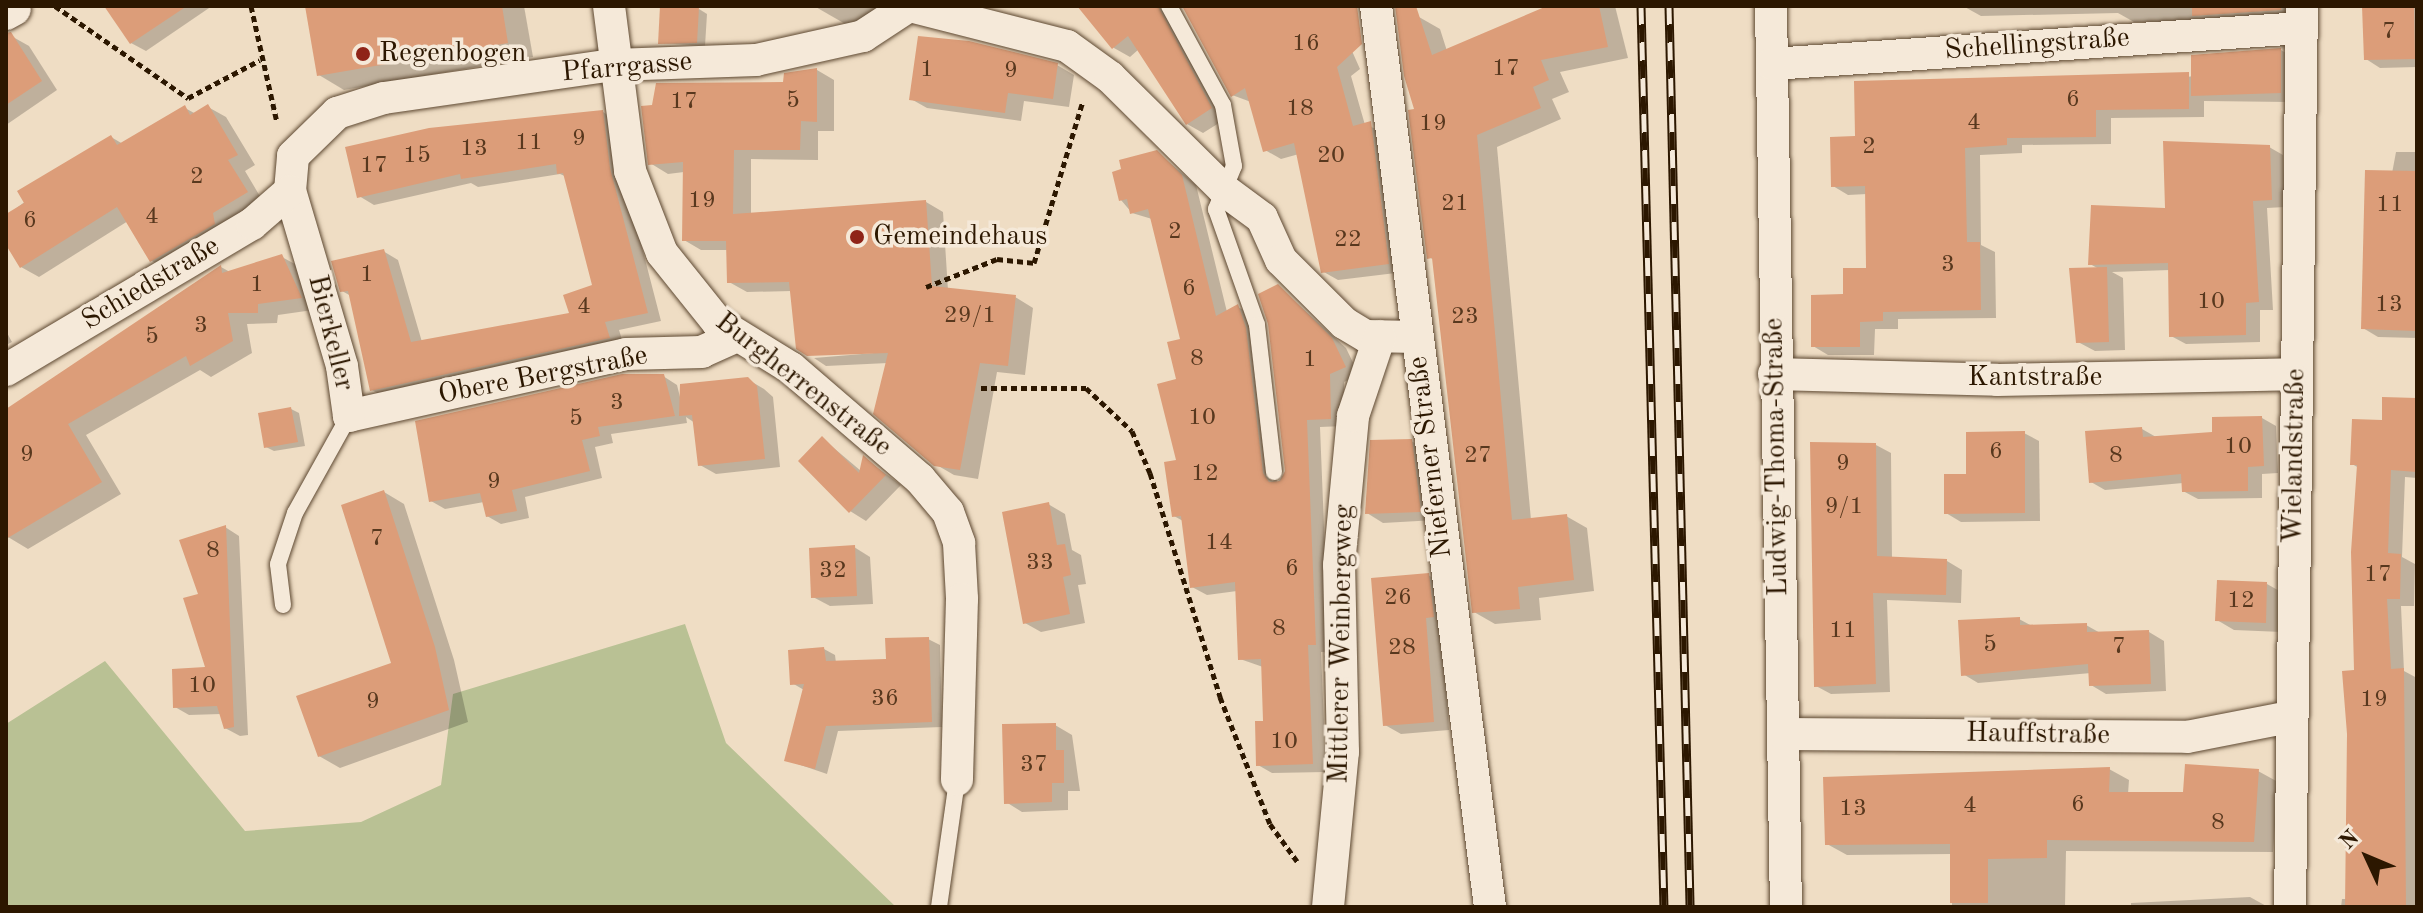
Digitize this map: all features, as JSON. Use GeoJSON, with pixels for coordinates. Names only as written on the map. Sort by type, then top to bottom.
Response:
{"type":"FeatureCollection","features":[{"type":"Feature","properties":{"kind":"street","name":"Burgherrenstraße"},"geometry":{"type":"LineString","coordinates":[[609,6],[614,65],[630,171],[662,253],[735,337],[791,368],[920,479],[948,512],[959,543],[962,599],[957,780]]}},
{"type":"Feature","properties":{"kind":"street","name":"Pfarrgasse"},"geometry":{"type":"LineString","coordinates":[[290,191],[293,156],[337,113],[384,98],[614,65],[756,60],[863,36],[910,6]]}},
{"type":"Feature","properties":{"kind":"street"},"geometry":{"type":"LineString","coordinates":[[910,6],[1067,46],[1095,65],[1224,190],[1262,218],[1281,260],[1344,323],[1366,336],[1417,337]]}},
{"type":"Feature","properties":{"kind":"street","name":"Nieferner Straße"},"geometry":{"type":"LineString","coordinates":[[1376,6],[1490,907]]}},
{"type":"Feature","properties":{"kind":"street","name":"Ludwig-Thoma-Straße"},"geometry":{"type":"LineString","coordinates":[[1771,6],[1774,374],[1786,907]]}},
{"type":"Feature","properties":{"kind":"street","name":"Schellingstraße"},"geometry":{"type":"LineString","coordinates":[[1772,64],[2302,17]]}},
{"type":"Feature","properties":{"kind":"street","name":"Wielandstraße"},"geometry":{"type":"LineString","coordinates":[[2290,907],[2290,717],[2302,17]]}},
{"type":"Feature","properties":{"kind":"street","name":"Schiedstraße"},"geometry":{"type":"LineString","coordinates":[[6,370],[252,224],[290,191]]}},
{"type":"Feature","properties":{"kind":"street","name":"Bierkeller"},"geometry":{"type":"LineString","coordinates":[[290,191],[342,366],[349,416]]}},
{"type":"Feature","properties":{"kind":"street","name":"Mittlerer Weinbergweg"},"geometry":{"type":"LineString","coordinates":[[1328,907],[1343,752],[1341,535],[1353,416],[1380,336]]}},
{"type":"Feature","properties":{"kind":"street","name":"Obere Bergstraße"},"geometry":{"type":"LineString","coordinates":[[349,416],[626,354],[702,352],[735,337]]}},
{"type":"Feature","properties":{"kind":"street","name":"Kantstraße"},"geometry":{"type":"LineString","coordinates":[[1774,374],[1997,380],[2296,374]]}},
{"type":"Feature","properties":{"kind":"street","name":"Hauffstraße"},"geometry":{"type":"LineString","coordinates":[[1783,734],[2187,737],[2290,717]]}},
{"type":"Feature","properties":{"kind":"lane"},"geometry":{"type":"LineString","coordinates":[[1169,6],[1223,105],[1234,166],[1216,209],[1257,325],[1274,472]]}},
{"type":"Feature","properties":{"kind":"lane","name":"Bierkeller"},"geometry":{"type":"LineString","coordinates":[[283,605],[278,564],[295,513],[349,416]]}},
{"type":"Feature","properties":{"kind":"lane","name":"Burgherrenstraße"},"geometry":{"type":"LineString","coordinates":[[939,907],[957,780]]}},
{"type":"Feature","properties":{"kind":"path"},"geometry":{"type":"LineString","coordinates":[[55,6],[188,98],[260,60]]}},
{"type":"Feature","properties":{"kind":"path"},"geometry":{"type":"LineString","coordinates":[[251,6],[260,60],[277,122]]}},
{"type":"Feature","properties":{"kind":"path"},"geometry":{"type":"LineString","coordinates":[[926,287],[997,259],[1034,263],[1095,65]]}},
{"type":"Feature","properties":{"kind":"path"},"geometry":{"type":"LineString","coordinates":[[981,388],[1086,388],[1132,431],[1150,473],[1220,697],[1270,824],[1295,860]]}},
{"type":"Feature","properties":{"kind":"green space"},"geometry":{"type":"Polygon","coordinates":[[[685,624],[726,743],[896,907],[6,907],[6,724],[105,661],[245,831],[361,822],[441,785],[453,694],[685,624]]]}},
{"type":"Feature","properties":{"kind":"building"},"geometry":{"type":"Polygon","coordinates":[[[104,6],[187,6],[130,44],[104,6]]]}},
{"type":"Feature","properties":{"kind":"building"},"geometry":{"type":"Polygon","coordinates":[[[305,6],[502,6],[508,43],[317,76],[305,6]]]}},
{"type":"Feature","properties":{"kind":"building"},"geometry":{"type":"Polygon","coordinates":[[[660,6],[699,7],[697,43],[658,44],[660,6]]]}},
{"type":"Feature","properties":{"kind":"building"},"geometry":{"type":"Polygon","coordinates":[[[1077,6],[1158,6],[1212,108],[1186,125],[1128,36],[1112,49],[1077,6]]]}},
{"type":"Feature","properties":{"kind":"building"},"geometry":{"type":"Polygon","coordinates":[[[1182,6],[1357,6],[1362,44],[1337,67],[1353,126],[1371,121],[1389,264],[1321,273],[1294,143],[1263,152],[1245,88],[1231,97],[1182,6]]]}},
{"type":"Feature","properties":{"kind":"building"},"geometry":{"type":"Polygon","coordinates":[[[1395,6],[1416,6],[1432,55],[1547,6],[1599,6],[1608,47],[1541,60],[1549,80],[1533,87],[1541,108],[1477,135],[1512,520],[1567,514],[1574,580],[1518,587],[1520,609],[1472,613],[1432,258],[1427,259],[1408,110],[1414,109],[1404,76],[1395,6]]]}},
{"type":"Feature","properties":{"kind":"building"},"geometry":{"type":"Polygon","coordinates":[[[2192,6],[2281,6],[2281,10],[2192,16],[2192,6]]]}},
{"type":"Feature","properties":{"kind":"building"},"geometry":{"type":"Polygon","coordinates":[[[2362,6],[2414,6],[2415,59],[2364,60],[2362,6]]]}},
{"type":"Feature","properties":{"kind":"building"},"geometry":{"type":"Polygon","coordinates":[[[11,32],[42,81],[6,105],[6,33],[11,32]]]}},
{"type":"Feature","properties":{"kind":"building"},"geometry":{"type":"Polygon","coordinates":[[[918,36],[969,41],[1058,63],[1053,99],[1008,93],[1005,113],[909,100],[918,36]]]}},
{"type":"Feature","properties":{"kind":"building"},"geometry":{"type":"Polygon","coordinates":[[[2281,48],[2281,93],[2191,96],[2191,55],[2281,48]]]}},
{"type":"Feature","properties":{"kind":"building"},"geometry":{"type":"Polygon","coordinates":[[[817,68],[817,122],[801,121],[800,150],[734,150],[733,214],[926,200],[932,286],[1016,295],[1008,366],[980,363],[960,470],[934,466],[873,414],[888,353],[807,356],[796,349],[789,282],[727,283],[726,241],[682,241],[683,162],[648,165],[641,106],[652,105],[656,83],[783,82],[784,73],[817,68]]]}},
{"type":"Feature","properties":{"kind":"building"},"geometry":{"type":"Polygon","coordinates":[[[2189,72],[2189,109],[2096,110],[2096,137],[2007,138],[2007,145],[1965,148],[1967,242],[1980,242],[1981,310],[1883,312],[1883,321],[1860,322],[1860,347],[1811,347],[1811,295],[1843,294],[1843,268],[1866,268],[1865,186],[1831,187],[1830,137],[1855,136],[1854,81],[2189,72]]]}},
{"type":"Feature","properties":{"kind":"building"},"geometry":{"type":"Polygon","coordinates":[[[208,104],[238,155],[228,160],[248,192],[213,213],[215,224],[150,262],[117,207],[20,268],[6,245],[6,214],[24,203],[17,191],[111,135],[117,145],[185,105],[190,115],[208,104]]]}},
{"type":"Feature","properties":{"kind":"building"},"geometry":{"type":"Polygon","coordinates":[[[603,110],[610,168],[648,313],[605,322],[610,338],[370,391],[348,291],[340,292],[331,261],[384,249],[411,342],[569,313],[563,295],[592,285],[563,173],[557,174],[556,164],[461,179],[460,174],[357,198],[345,147],[429,128],[603,110]]]}},
{"type":"Feature","properties":{"kind":"building"},"geometry":{"type":"Polygon","coordinates":[[[2163,141],[2270,145],[2272,200],[2253,201],[2259,302],[2246,303],[2246,335],[2169,337],[2168,263],[2088,265],[2091,205],[2165,208],[2163,141]]]}},
{"type":"Feature","properties":{"kind":"building"},"geometry":{"type":"Polygon","coordinates":[[[1157,150],[1182,175],[1216,316],[1238,304],[1246,328],[1263,473],[1269,482],[1280,481],[1285,471],[1268,324],[1258,294],[1278,284],[1332,338],[1346,367],[1330,374],[1331,419],[1307,420],[1316,645],[1308,645],[1313,764],[1256,766],[1255,721],[1263,721],[1261,659],[1238,660],[1235,582],[1190,588],[1181,516],[1172,517],[1164,462],[1176,460],[1157,384],[1176,379],[1167,342],[1180,339],[1148,209],[1130,214],[1127,199],[1119,201],[1112,172],[1121,169],[1119,160],[1157,150]]]}},
{"type":"Feature","properties":{"kind":"building"},"geometry":{"type":"Polygon","coordinates":[[[2365,170],[2417,171],[2417,331],[2361,329],[2365,170]]]}},
{"type":"Feature","properties":{"kind":"building"},"geometry":{"type":"Polygon","coordinates":[[[282,254],[302,298],[258,304],[258,313],[228,313],[233,341],[190,366],[186,356],[68,424],[102,482],[6,539],[6,409],[221,265],[222,273],[282,254]]]}},
{"type":"Feature","properties":{"kind":"building"},"geometry":{"type":"Polygon","coordinates":[[[2107,267],[2109,342],[2076,343],[2069,268],[2107,267]]]}},
{"type":"Feature","properties":{"kind":"building"},"geometry":{"type":"Polygon","coordinates":[[[622,374],[664,374],[675,416],[598,427],[600,436],[582,440],[590,471],[512,490],[517,511],[486,517],[480,493],[429,502],[415,421],[622,374]]]}},
{"type":"Feature","properties":{"kind":"building"},"geometry":{"type":"Polygon","coordinates":[[[748,377],[757,386],[765,459],[698,466],[692,415],[679,416],[680,384],[748,377]]]}},
{"type":"Feature","properties":{"kind":"building"},"geometry":{"type":"Polygon","coordinates":[[[2382,397],[2417,398],[2417,472],[2391,470],[2388,553],[2401,554],[2400,599],[2387,599],[2391,669],[2404,668],[2406,907],[2345,907],[2347,734],[2342,671],[2354,670],[2351,552],[2357,465],[2350,465],[2352,419],[2382,420],[2382,397]]]}},
{"type":"Feature","properties":{"kind":"building"},"geometry":{"type":"Polygon","coordinates":[[[291,407],[298,442],[264,448],[258,413],[291,407]]]}},
{"type":"Feature","properties":{"kind":"building"},"geometry":{"type":"Polygon","coordinates":[[[2262,416],[2264,466],[2248,467],[2248,491],[2182,492],[2181,474],[2089,483],[2085,431],[2142,427],[2143,437],[2212,432],[2212,417],[2262,416]]]}},
{"type":"Feature","properties":{"kind":"building"},"geometry":{"type":"Polygon","coordinates":[[[2025,431],[2025,513],[1944,514],[1944,474],[1966,474],[1966,432],[2025,431]]]}},
{"type":"Feature","properties":{"kind":"building"},"geometry":{"type":"Polygon","coordinates":[[[822,436],[859,473],[863,455],[886,475],[849,513],[798,461],[822,436]]]}},
{"type":"Feature","properties":{"kind":"building"},"geometry":{"type":"Polygon","coordinates":[[[1412,439],[1421,512],[1365,514],[1370,440],[1412,439]]]}},
{"type":"Feature","properties":{"kind":"building"},"geometry":{"type":"Polygon","coordinates":[[[1810,442],[1876,443],[1877,556],[1947,559],[1946,595],[1873,593],[1876,684],[1814,687],[1810,442]]]}},
{"type":"Feature","properties":{"kind":"building"},"geometry":{"type":"Polygon","coordinates":[[[384,490],[435,647],[449,710],[318,757],[296,696],[391,663],[341,505],[384,490]]]}},
{"type":"Feature","properties":{"kind":"building"},"geometry":{"type":"Polygon","coordinates":[[[1049,502],[1057,545],[1065,544],[1071,575],[1063,577],[1070,614],[1023,624],[1002,512],[1049,502]]]}},
{"type":"Feature","properties":{"kind":"building"},"geometry":{"type":"Polygon","coordinates":[[[226,525],[234,727],[224,729],[217,706],[173,708],[172,669],[205,667],[183,598],[198,594],[179,540],[226,525]]]}},
{"type":"Feature","properties":{"kind":"building"},"geometry":{"type":"Polygon","coordinates":[[[855,545],[857,596],[811,598],[809,548],[855,545]]]}},
{"type":"Feature","properties":{"kind":"building"},"geometry":{"type":"Polygon","coordinates":[[[1429,573],[1434,617],[1426,618],[1434,722],[1383,726],[1371,578],[1429,573]]]}},
{"type":"Feature","properties":{"kind":"building"},"geometry":{"type":"Polygon","coordinates":[[[2217,580],[2267,582],[2266,623],[2215,621],[2217,580]]]}},
{"type":"Feature","properties":{"kind":"building"},"geometry":{"type":"Polygon","coordinates":[[[2020,617],[2020,625],[2087,623],[2087,632],[2149,630],[2151,684],[2089,686],[2088,664],[1961,676],[1958,620],[2020,617]]]}},
{"type":"Feature","properties":{"kind":"building"},"geometry":{"type":"Polygon","coordinates":[[[929,637],[932,722],[826,726],[815,769],[784,761],[804,684],[790,685],[788,650],[824,647],[826,661],[886,659],[885,638],[929,637]]]}},
{"type":"Feature","properties":{"kind":"building"},"geometry":{"type":"Polygon","coordinates":[[[1056,723],[1056,750],[1064,750],[1064,783],[1052,783],[1052,802],[1004,804],[1002,724],[1056,723]]]}},
{"type":"Feature","properties":{"kind":"building"},"geometry":{"type":"Polygon","coordinates":[[[2185,764],[2259,769],[2254,842],[2047,840],[2047,858],[1988,859],[1988,903],[1950,903],[1950,844],[1825,845],[1823,777],[2110,767],[2109,792],[2183,792],[2185,764]]]}},
{"type":"Feature","properties":{"kind":"railway"},"geometry":{"type":"LineString","coordinates":[[1641,6],[1664,907]]}},
{"type":"Feature","properties":{"kind":"railway"},"geometry":{"type":"LineString","coordinates":[[1669,6],[1690,907]]}},
{"type":"Feature","properties":{"kind":"place","name":"Regenbogen"},"geometry":{"type":"Point","coordinates":[363,54]}},
{"type":"Feature","properties":{"kind":"place","name":"Gemeindehaus"},"geometry":{"type":"Point","coordinates":[857,237]}}]}
